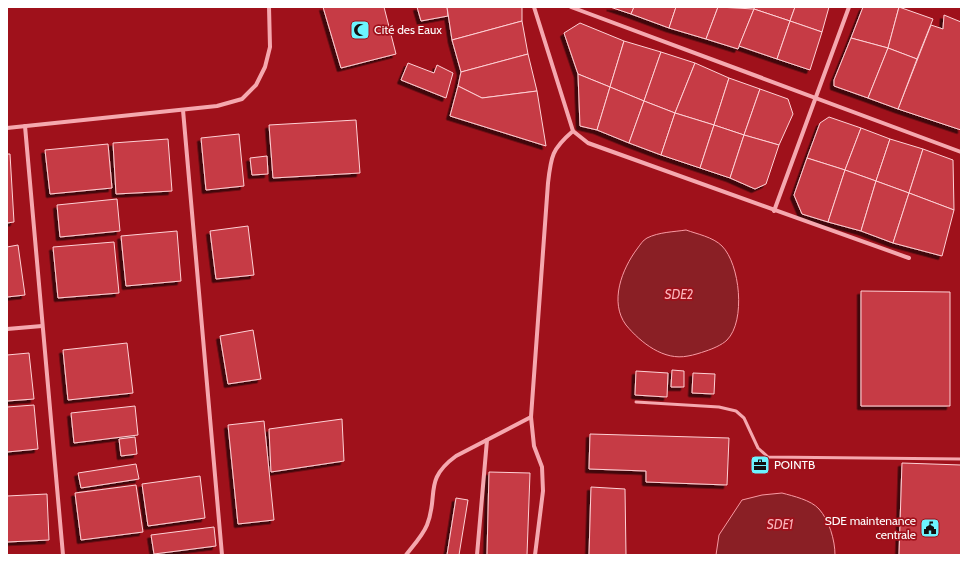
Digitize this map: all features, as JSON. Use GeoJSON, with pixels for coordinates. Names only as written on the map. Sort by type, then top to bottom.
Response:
{"type":"FeatureCollection","features":[{"type":"Feature","properties":{"kind":"street"},"geometry":{"type":"LineString","coordinates":[[7,128],[217,106],[242,99],[256,85],[265,67],[270,48],[269,7]]}},
{"type":"Feature","properties":{"kind":"street"},"geometry":{"type":"LineString","coordinates":[[534,7],[573,131],[588,143],[908,258]]}},
{"type":"Feature","properties":{"kind":"street"},"geometry":{"type":"LineString","coordinates":[[571,7],[817,97],[961,152]]}},
{"type":"Feature","properties":{"kind":"street"},"geometry":{"type":"LineString","coordinates":[[774,211],[849,7]]}},
{"type":"Feature","properties":{"kind":"street"},"geometry":{"type":"LineString","coordinates":[[183,110],[222,555]]}},
{"type":"Feature","properties":{"kind":"street"},"geometry":{"type":"LineString","coordinates":[[25,126],[63,555]]}},
{"type":"Feature","properties":{"kind":"street"},"geometry":{"type":"LineString","coordinates":[[535,555],[543,491],[542,467],[534,446],[531,417],[550,160],[558,143],[573,131]]}},
{"type":"Feature","properties":{"kind":"street"},"geometry":{"type":"LineString","coordinates":[[7,329],[42,326]]}},
{"type":"Feature","properties":{"kind":"street"},"geometry":{"type":"LineString","coordinates":[[406,555],[427,526],[431,512],[432,493],[437,475],[444,465],[456,456],[531,417]]}},
{"type":"Feature","properties":{"kind":"street"},"geometry":{"type":"LineString","coordinates":[[477,555],[487,440]]}},
{"type":"Feature","properties":{"kind":"lane"},"geometry":{"type":"LineString","coordinates":[[636,402],[718,407],[736,411],[744,418],[758,448],[768,457],[961,459]]}},
{"type":"Feature","properties":{"kind":"water","name":"SDE2"},"geometry":{"type":"Polygon","coordinates":[[[686,230],[714,240],[722,246],[728,254],[737,279],[739,307],[737,320],[733,331],[725,342],[704,352],[679,357],[670,356],[654,349],[632,332],[621,316],[618,306],[618,296],[622,276],[632,257],[644,240],[656,234],[686,230]]]}},
{"type":"Feature","properties":{"kind":"water","name":"SDE1"},"geometry":{"type":"Polygon","coordinates":[[[782,493],[807,501],[819,509],[831,530],[835,555],[716,555],[719,535],[742,500],[762,495],[782,493]]]}},
{"type":"Feature","properties":{"kind":"building","name":"Cité des Eaux"},"geometry":{"type":"Polygon","coordinates":[[[323,7],[384,7],[396,54],[341,68],[323,7]]]}},
{"type":"Feature","properties":{"kind":"building"},"geometry":{"type":"Polygon","coordinates":[[[417,7],[447,7],[448,16],[421,21],[417,7]]]}},
{"type":"Feature","properties":{"kind":"building"},"geometry":{"type":"Polygon","coordinates":[[[447,7],[522,7],[522,21],[452,40],[447,7]]]}},
{"type":"Feature","properties":{"kind":"building"},"geometry":{"type":"Polygon","coordinates":[[[610,7],[634,7],[631,14],[610,7]]]}},
{"type":"Feature","properties":{"kind":"building"},"geometry":{"type":"Polygon","coordinates":[[[634,7],[676,7],[669,28],[631,14],[634,7]]]}},
{"type":"Feature","properties":{"kind":"building"},"geometry":{"type":"Polygon","coordinates":[[[676,7],[718,7],[706,39],[669,28],[676,7]]]}},
{"type":"Feature","properties":{"kind":"building"},"geometry":{"type":"Polygon","coordinates":[[[718,7],[754,9],[738,49],[706,39],[718,7]]]}},
{"type":"Feature","properties":{"kind":"building"},"geometry":{"type":"Polygon","coordinates":[[[754,7],[795,7],[790,21],[754,9],[754,7]]]}},
{"type":"Feature","properties":{"kind":"building"},"geometry":{"type":"Polygon","coordinates":[[[795,7],[829,7],[822,32],[790,21],[795,7]]]}},
{"type":"Feature","properties":{"kind":"building"},"geometry":{"type":"Polygon","coordinates":[[[863,7],[899,7],[888,48],[851,38],[863,7]]]}},
{"type":"Feature","properties":{"kind":"building"},"geometry":{"type":"Polygon","coordinates":[[[899,7],[933,19],[917,59],[888,48],[899,7]]]}},
{"type":"Feature","properties":{"kind":"building"},"geometry":{"type":"Polygon","coordinates":[[[754,9],[790,21],[777,59],[739,46],[754,9]]]}},
{"type":"Feature","properties":{"kind":"building"},"geometry":{"type":"Polygon","coordinates":[[[944,15],[961,22],[961,130],[898,109],[931,25],[943,29],[944,15]]]}},
{"type":"Feature","properties":{"kind":"building"},"geometry":{"type":"Polygon","coordinates":[[[522,21],[528,54],[461,72],[452,40],[522,21]]]}},
{"type":"Feature","properties":{"kind":"building"},"geometry":{"type":"Polygon","coordinates":[[[790,21],[822,32],[810,70],[777,59],[790,21]]]}},
{"type":"Feature","properties":{"kind":"building"},"geometry":{"type":"Polygon","coordinates":[[[580,23],[624,41],[610,87],[578,74],[564,33],[580,23]]]}},
{"type":"Feature","properties":{"kind":"building"},"geometry":{"type":"Polygon","coordinates":[[[851,38],[888,48],[868,98],[834,86],[834,80],[851,38]]]}},
{"type":"Feature","properties":{"kind":"building"},"geometry":{"type":"Polygon","coordinates":[[[624,41],[661,52],[644,101],[610,87],[624,41]]]}},
{"type":"Feature","properties":{"kind":"building"},"geometry":{"type":"Polygon","coordinates":[[[888,48],[917,59],[898,109],[868,98],[888,48]]]}},
{"type":"Feature","properties":{"kind":"building"},"geometry":{"type":"Polygon","coordinates":[[[661,52],[695,63],[675,113],[644,101],[661,52]]]}},
{"type":"Feature","properties":{"kind":"building"},"geometry":{"type":"Polygon","coordinates":[[[528,54],[537,91],[482,98],[458,86],[461,72],[528,54]]]}},
{"type":"Feature","properties":{"kind":"building"},"geometry":{"type":"Polygon","coordinates":[[[408,63],[434,73],[437,65],[453,73],[446,98],[401,80],[408,63]]]}},
{"type":"Feature","properties":{"kind":"building"},"geometry":{"type":"Polygon","coordinates":[[[695,63],[729,78],[714,125],[675,113],[695,63]]]}},
{"type":"Feature","properties":{"kind":"building"},"geometry":{"type":"Polygon","coordinates":[[[578,74],[610,87],[597,130],[580,126],[578,74]]]}},
{"type":"Feature","properties":{"kind":"building"},"geometry":{"type":"Polygon","coordinates":[[[729,78],[760,89],[744,135],[714,125],[729,78]]]}},
{"type":"Feature","properties":{"kind":"building"},"geometry":{"type":"Polygon","coordinates":[[[458,86],[482,98],[537,91],[546,146],[450,116],[458,86]]]}},
{"type":"Feature","properties":{"kind":"building"},"geometry":{"type":"Polygon","coordinates":[[[610,87],[644,101],[629,143],[597,130],[610,87]]]}},
{"type":"Feature","properties":{"kind":"building"},"geometry":{"type":"Polygon","coordinates":[[[760,89],[788,99],[793,114],[779,145],[744,135],[760,89]]]}},
{"type":"Feature","properties":{"kind":"building"},"geometry":{"type":"Polygon","coordinates":[[[644,101],[675,113],[661,155],[629,143],[644,101]]]}},
{"type":"Feature","properties":{"kind":"building"},"geometry":{"type":"Polygon","coordinates":[[[675,113],[714,125],[700,168],[661,155],[675,113]]]}},
{"type":"Feature","properties":{"kind":"building"},"geometry":{"type":"Polygon","coordinates":[[[829,117],[861,128],[845,170],[807,158],[820,123],[829,117]]]}},
{"type":"Feature","properties":{"kind":"building"},"geometry":{"type":"Polygon","coordinates":[[[356,120],[360,173],[273,178],[269,125],[356,120]]]}},
{"type":"Feature","properties":{"kind":"building"},"geometry":{"type":"Polygon","coordinates":[[[714,125],[744,135],[730,178],[700,168],[714,125]]]}},
{"type":"Feature","properties":{"kind":"building"},"geometry":{"type":"Polygon","coordinates":[[[861,128],[890,139],[876,181],[845,170],[861,128]]]}},
{"type":"Feature","properties":{"kind":"building"},"geometry":{"type":"Polygon","coordinates":[[[239,134],[244,186],[206,190],[201,138],[239,134]]]}},
{"type":"Feature","properties":{"kind":"building"},"geometry":{"type":"Polygon","coordinates":[[[744,135],[779,145],[766,184],[755,189],[730,178],[744,135]]]}},
{"type":"Feature","properties":{"kind":"building"},"geometry":{"type":"Polygon","coordinates":[[[168,139],[172,191],[116,194],[113,143],[168,139]]]}},
{"type":"Feature","properties":{"kind":"building"},"geometry":{"type":"Polygon","coordinates":[[[890,139],[923,149],[909,193],[876,181],[890,139]]]}},
{"type":"Feature","properties":{"kind":"building"},"geometry":{"type":"Polygon","coordinates":[[[108,144],[112,188],[50,194],[45,150],[108,144]]]}},
{"type":"Feature","properties":{"kind":"building"},"geometry":{"type":"Polygon","coordinates":[[[923,149],[953,160],[954,210],[909,193],[923,149]]]}},
{"type":"Feature","properties":{"kind":"building"},"geometry":{"type":"Polygon","coordinates":[[[7,154],[10,154],[14,222],[7,223],[7,154]]]}},
{"type":"Feature","properties":{"kind":"building"},"geometry":{"type":"Polygon","coordinates":[[[267,156],[268,174],[252,175],[250,158],[267,156]]]}},
{"type":"Feature","properties":{"kind":"building"},"geometry":{"type":"Polygon","coordinates":[[[807,158],[845,170],[828,222],[802,214],[794,195],[807,158]]]}},
{"type":"Feature","properties":{"kind":"building"},"geometry":{"type":"Polygon","coordinates":[[[845,170],[876,181],[861,231],[828,222],[845,170]]]}},
{"type":"Feature","properties":{"kind":"building"},"geometry":{"type":"Polygon","coordinates":[[[876,181],[909,193],[893,243],[861,231],[876,181]]]}},
{"type":"Feature","properties":{"kind":"building"},"geometry":{"type":"Polygon","coordinates":[[[909,193],[954,210],[942,256],[893,243],[909,193]]]}},
{"type":"Feature","properties":{"kind":"building"},"geometry":{"type":"Polygon","coordinates":[[[117,199],[120,231],[60,237],[57,205],[117,199]]]}},
{"type":"Feature","properties":{"kind":"building"},"geometry":{"type":"Polygon","coordinates":[[[248,226],[254,275],[216,279],[210,231],[248,226]]]}},
{"type":"Feature","properties":{"kind":"building"},"geometry":{"type":"Polygon","coordinates":[[[177,231],[181,281],[126,286],[121,236],[177,231]]]}},
{"type":"Feature","properties":{"kind":"building"},"geometry":{"type":"Polygon","coordinates":[[[114,242],[119,293],[58,298],[53,247],[114,242]]]}},
{"type":"Feature","properties":{"kind":"building"},"geometry":{"type":"Polygon","coordinates":[[[18,245],[25,295],[7,297],[7,247],[18,245]]]}},
{"type":"Feature","properties":{"kind":"building"},"geometry":{"type":"Polygon","coordinates":[[[861,291],[950,292],[950,406],[861,406],[861,291]]]}},
{"type":"Feature","properties":{"kind":"building"},"geometry":{"type":"Polygon","coordinates":[[[253,330],[261,379],[228,384],[220,336],[253,330]]]}},
{"type":"Feature","properties":{"kind":"building"},"geometry":{"type":"Polygon","coordinates":[[[127,343],[133,393],[68,400],[63,350],[127,343]]]}},
{"type":"Feature","properties":{"kind":"building"},"geometry":{"type":"Polygon","coordinates":[[[29,353],[34,399],[7,401],[7,355],[29,353]]]}},
{"type":"Feature","properties":{"kind":"building"},"geometry":{"type":"Polygon","coordinates":[[[672,370],[684,371],[684,387],[671,387],[672,370]]]}},
{"type":"Feature","properties":{"kind":"building"},"geometry":{"type":"Polygon","coordinates":[[[636,371],[668,373],[667,397],[635,395],[636,371]]]}},
{"type":"Feature","properties":{"kind":"building"},"geometry":{"type":"Polygon","coordinates":[[[693,373],[715,374],[714,394],[692,393],[693,373]]]}},
{"type":"Feature","properties":{"kind":"building"},"geometry":{"type":"Polygon","coordinates":[[[34,405],[38,449],[7,452],[7,407],[34,405]]]}},
{"type":"Feature","properties":{"kind":"building"},"geometry":{"type":"Polygon","coordinates":[[[135,406],[138,435],[74,443],[71,413],[135,406]]]}},
{"type":"Feature","properties":{"kind":"building"},"geometry":{"type":"Polygon","coordinates":[[[342,419],[344,461],[271,472],[269,429],[342,419]]]}},
{"type":"Feature","properties":{"kind":"building"},"geometry":{"type":"Polygon","coordinates":[[[264,421],[274,520],[238,524],[228,425],[264,421]]]}},
{"type":"Feature","properties":{"kind":"building"},"geometry":{"type":"Polygon","coordinates":[[[590,434],[729,438],[727,485],[646,482],[646,471],[589,469],[590,434]]]}},
{"type":"Feature","properties":{"kind":"building"},"geometry":{"type":"Polygon","coordinates":[[[135,437],[137,454],[121,456],[119,439],[135,437]]]}},
{"type":"Feature","properties":{"kind":"building"},"geometry":{"type":"Polygon","coordinates":[[[902,463],[961,465],[961,555],[899,555],[902,463]]]}},
{"type":"Feature","properties":{"kind":"building"},"geometry":{"type":"Polygon","coordinates":[[[136,464],[139,479],[81,488],[78,473],[136,464]]]}},
{"type":"Feature","properties":{"kind":"building"},"geometry":{"type":"Polygon","coordinates":[[[489,472],[530,473],[527,555],[487,555],[489,472]]]}},
{"type":"Feature","properties":{"kind":"building"},"geometry":{"type":"Polygon","coordinates":[[[200,476],[205,518],[148,526],[142,484],[200,476]]]}},
{"type":"Feature","properties":{"kind":"building"},"geometry":{"type":"Polygon","coordinates":[[[136,485],[143,532],[81,540],[75,493],[136,485]]]}},
{"type":"Feature","properties":{"kind":"building"},"geometry":{"type":"Polygon","coordinates":[[[591,487],[625,489],[626,555],[589,555],[591,487]]]}},
{"type":"Feature","properties":{"kind":"building"},"geometry":{"type":"Polygon","coordinates":[[[47,494],[49,540],[7,542],[7,496],[47,494]]]}},
{"type":"Feature","properties":{"kind":"building"},"geometry":{"type":"Polygon","coordinates":[[[456,498],[468,500],[459,555],[447,555],[456,498]]]}},
{"type":"Feature","properties":{"kind":"building"},"geometry":{"type":"Polygon","coordinates":[[[214,527],[216,546],[154,554],[151,535],[214,527]]]}},
{"type":"Feature","properties":{"kind":"place","name":"Cité des Eaux"},"geometry":{"type":"Point","coordinates":[360,30]}},
{"type":"Feature","properties":{"kind":"place","name":"POINTB"},"geometry":{"type":"Point","coordinates":[760,465]}},
{"type":"Feature","properties":{"kind":"place","name":"SDE maintenance centrale"},"geometry":{"type":"Point","coordinates":[930,528]}}]}
